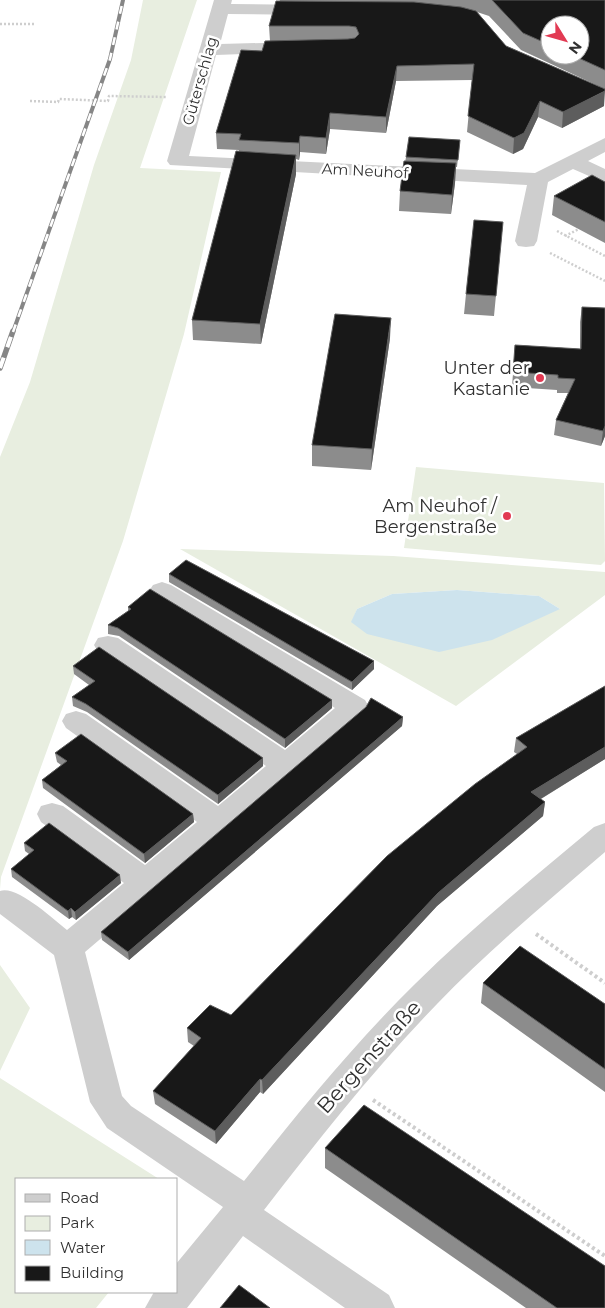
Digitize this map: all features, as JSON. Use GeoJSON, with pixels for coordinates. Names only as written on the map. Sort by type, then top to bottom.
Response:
{"type":"FeatureCollection","features":[{"type":"Feature","properties":{"kind":"street"},"geometry":{"type":"LineString","coordinates":[[222,4],[326,10]]}},
{"type":"Feature","properties":{"kind":"street","name":"Güterschlag"},"geometry":{"type":"LineString","coordinates":[[176,161],[222,4]]}},
{"type":"Feature","properties":{"kind":"street"},"geometry":{"type":"LineString","coordinates":[[208,50],[313,47]]}},
{"type":"Feature","properties":{"kind":"street"},"geometry":{"type":"LineString","coordinates":[[526,241],[538,179],[605,144]]}},
{"type":"Feature","properties":{"kind":"street","name":"Am Neuhof"},"geometry":{"type":"LineString","coordinates":[[176,161],[538,179]]}},
{"type":"Feature","properties":{"kind":"street"},"geometry":{"type":"LineString","coordinates":[[573,161],[605,176]]}},
{"type":"Feature","properties":{"kind":"street"},"geometry":{"type":"LineString","coordinates":[[68,948],[355,707],[162,591]]}},
{"type":"Feature","properties":{"kind":"street"},"geometry":{"type":"LineString","coordinates":[[108,645],[286,765]]}},
{"type":"Feature","properties":{"kind":"street"},"geometry":{"type":"LineString","coordinates":[[76,720],[219,822]]}},
{"type":"Feature","properties":{"kind":"street"},"geometry":{"type":"LineString","coordinates":[[52,814],[146,882]]}},
{"type":"Feature","properties":{"kind":"street","name":"Bergenstraße"},"geometry":{"type":"LineString","coordinates":[[178,1290],[345,1081],[426,994],[510,915],[605,835]]}},
{"type":"Feature","properties":{"kind":"street"},"geometry":{"type":"LineString","coordinates":[[6,901],[68,948],[107,1102],[118,1117],[376,1308]]}},
{"type":"Feature","properties":{"kind":"street","name":"Bergenstraße"},"geometry":{"type":"LineString","coordinates":[[164,1308],[176,1293]]}},
{"type":"Feature","properties":{"kind":"path"},"geometry":{"type":"LineString","coordinates":[[0,24],[36,24]]}},
{"type":"Feature","properties":{"kind":"path"},"geometry":{"type":"LineString","coordinates":[[30,101],[58,102],[59,98],[108,101],[110,96],[144,96]]}},
{"type":"Feature","properties":{"kind":"path"},"geometry":{"type":"LineString","coordinates":[[549,226],[605,256]]}},
{"type":"Feature","properties":{"kind":"path"},"geometry":{"type":"LineString","coordinates":[[565,236],[579,229]]}},
{"type":"Feature","properties":{"kind":"path"},"geometry":{"type":"LineString","coordinates":[[526,241],[605,281]]}},
{"type":"Feature","properties":{"kind":"path"},"geometry":{"type":"LineString","coordinates":[[510,915],[605,983]]}},
{"type":"Feature","properties":{"kind":"path"},"geometry":{"type":"LineString","coordinates":[[345,1081],[605,1256]]}},
{"type":"Feature","properties":{"kind":"green space"},"geometry":{"type":"Polygon","coordinates":[[[143,0],[197,0],[140,168],[221,172],[184,334],[123,541],[1,877],[0,889],[0,457],[30,382],[94,165],[131,60],[143,0]]]}},
{"type":"Feature","properties":{"kind":"green space","name":"Am Neuhof / Bergenstraße"},"geometry":{"type":"Polygon","coordinates":[[[416,467],[604,483],[605,561],[601,565],[404,548],[416,467]]]}},
{"type":"Feature","properties":{"kind":"green space"},"geometry":{"type":"Polygon","coordinates":[[[180,549],[393,556],[605,572],[605,595],[456,706],[180,549]],[[457,590],[392,594],[357,609],[352,622],[560,609],[539,596],[457,590]]]}},
{"type":"Feature","properties":{"kind":"green space"},"geometry":{"type":"Polygon","coordinates":[[[0,965],[30,1008],[0,1071],[0,965]]]}},
{"type":"Feature","properties":{"kind":"green space"},"geometry":{"type":"Polygon","coordinates":[[[0,1078],[157,1178],[15,1178],[15,1293],[108,1293],[96,1308],[0,1308],[0,1078]]]}},
{"type":"Feature","properties":{"kind":"water"},"geometry":{"type":"Polygon","coordinates":[[[457,590],[539,596],[560,609],[492,640],[439,652],[367,634],[351,622],[357,609],[392,594],[457,590]]]}},
{"type":"Feature","properties":{"kind":"building"},"geometry":{"type":"Polygon","coordinates":[[[492,0],[605,0],[605,70],[590,63],[590,15],[540,15],[540,41],[523,33],[492,0]]]}},
{"type":"Feature","properties":{"kind":"building"},"geometry":{"type":"Polygon","coordinates":[[[276,1],[414,2],[461,7],[476,11],[506,46],[540,61],[540,65],[550,65],[605,89],[605,91],[563,112],[540,101],[524,133],[514,138],[468,116],[474,64],[397,66],[386,117],[330,113],[326,138],[300,136],[299,143],[239,140],[241,134],[216,133],[241,50],[262,51],[265,41],[348,39],[355,38],[359,34],[356,27],[349,26],[269,26],[276,1]]]}},
{"type":"Feature","properties":{"kind":"building"},"geometry":{"type":"Polygon","coordinates":[[[409,137],[460,140],[458,160],[406,157],[409,137]]]}},
{"type":"Feature","properties":{"kind":"building"},"geometry":{"type":"Polygon","coordinates":[[[236,151],[296,155],[260,324],[192,320],[236,151]]]}},
{"type":"Feature","properties":{"kind":"building"},"geometry":{"type":"Polygon","coordinates":[[[404,161],[456,163],[452,195],[400,191],[404,161]]]}},
{"type":"Feature","properties":{"kind":"building"},"geometry":{"type":"Polygon","coordinates":[[[592,175],[605,182],[605,222],[554,196],[592,175]]]}},
{"type":"Feature","properties":{"kind":"building"},"geometry":{"type":"Polygon","coordinates":[[[474,220],[503,222],[496,296],[466,294],[474,220]]]}},
{"type":"Feature","properties":{"kind":"building"},"geometry":{"type":"Polygon","coordinates":[[[582,307],[605,308],[605,426],[603,431],[556,420],[575,379],[558,378],[558,375],[513,372],[515,345],[581,349],[582,307]]]}},
{"type":"Feature","properties":{"kind":"building"},"geometry":{"type":"Polygon","coordinates":[[[335,314],[391,318],[372,449],[312,445],[335,314]]]}},
{"type":"Feature","properties":{"kind":"building"},"geometry":{"type":"Polygon","coordinates":[[[186,560],[374,661],[352,682],[169,574],[186,560]]]}},
{"type":"Feature","properties":{"kind":"building"},"geometry":{"type":"Polygon","coordinates":[[[150,589],[332,700],[285,739],[118,628],[108,625],[131,609],[128,607],[150,589]]]}},
{"type":"Feature","properties":{"kind":"building"},"geometry":{"type":"Polygon","coordinates":[[[99,647],[263,758],[218,795],[86,704],[72,697],[95,681],[73,666],[99,647]]]}},
{"type":"Feature","properties":{"kind":"building"},"geometry":{"type":"Polygon","coordinates":[[[605,686],[605,747],[531,792],[545,802],[438,893],[262,1080],[260,1079],[215,1131],[153,1091],[201,1038],[187,1028],[210,1005],[231,1015],[387,856],[475,784],[527,747],[516,738],[605,686]]]}},
{"type":"Feature","properties":{"kind":"building"},"geometry":{"type":"Polygon","coordinates":[[[371,698],[403,717],[128,952],[101,932],[366,707],[371,698]]]}},
{"type":"Feature","properties":{"kind":"building"},"geometry":{"type":"Polygon","coordinates":[[[81,734],[193,814],[144,854],[42,780],[67,761],[55,753],[81,734]]]}},
{"type":"Feature","properties":{"kind":"building"},"geometry":{"type":"Polygon","coordinates":[[[49,823],[120,875],[75,912],[71,908],[68,911],[11,869],[34,850],[24,843],[49,823]]]}},
{"type":"Feature","properties":{"kind":"building"},"geometry":{"type":"Polygon","coordinates":[[[520,946],[605,1004],[605,1069],[483,983],[520,946]]]}},
{"type":"Feature","properties":{"kind":"building"},"geometry":{"type":"Polygon","coordinates":[[[364,1105],[605,1266],[605,1308],[557,1308],[325,1148],[364,1105]]]}},
{"type":"Feature","properties":{"kind":"building"},"geometry":{"type":"Polygon","coordinates":[[[239,1285],[270,1308],[220,1308],[239,1285]]]}},
{"type":"Feature","properties":{"kind":"railway"},"geometry":{"type":"LineString","coordinates":[[13,332],[110,59],[123,0]]}},
{"type":"Feature","properties":{"kind":"railway"},"geometry":{"type":"LineString","coordinates":[[0,368],[13,331]]}},
{"type":"Feature","properties":{"kind":"place","name":"Unter der Kastanie"},"geometry":{"type":"Point","coordinates":[540,378]}},
{"type":"Feature","properties":{"kind":"place","name":"Am Neuhof / Bergenstraße"},"geometry":{"type":"Point","coordinates":[507,516]}}]}
